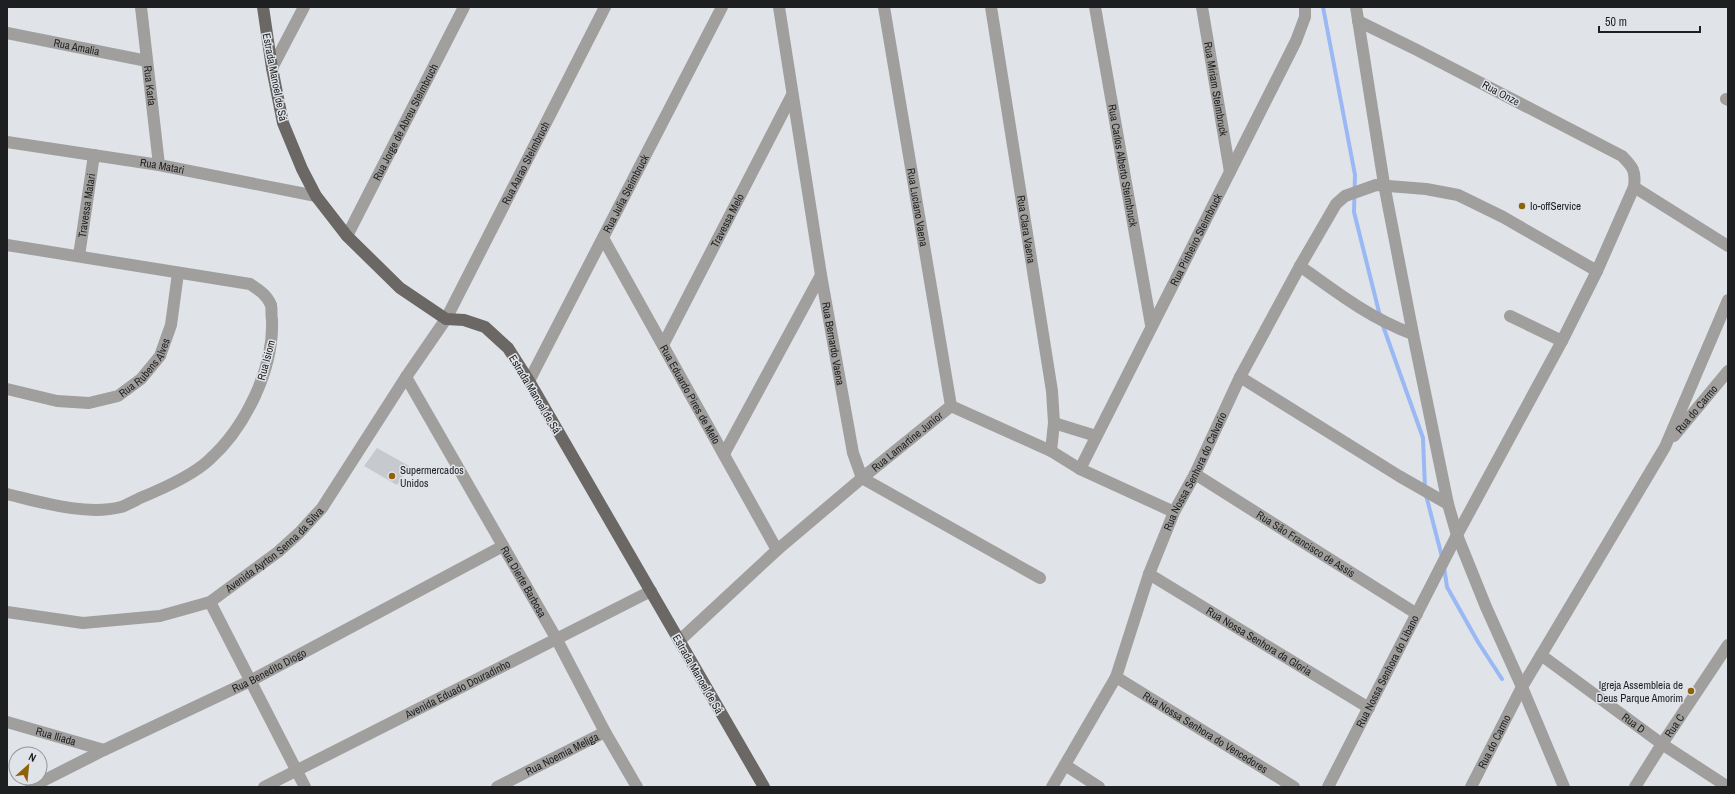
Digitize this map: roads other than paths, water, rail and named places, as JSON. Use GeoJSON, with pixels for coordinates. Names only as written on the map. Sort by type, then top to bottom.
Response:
{"type":"FeatureCollection","features":[{"type":"Feature","properties":{"kind":"main road","name":"Estrada Manoel de Sá"},"geometry":{"type":"LineString","coordinates":[[263,7],[272,68],[283,123],[302,169],[316,196],[347,236],[400,288],[446,319],[464,320],[485,327],[508,348],[529,381],[764,787]]}},
{"type":"Feature","properties":{"kind":"street","name":"Rua Karla"},"geometry":{"type":"LineString","coordinates":[[141,7],[159,165]]}},
{"type":"Feature","properties":{"kind":"street"},"geometry":{"type":"LineString","coordinates":[[272,68],[304,7]]}},
{"type":"Feature","properties":{"kind":"street","name":"Rua Jorge de Abreu Steimbruch"},"geometry":{"type":"LineString","coordinates":[[347,236],[464,7]]}},
{"type":"Feature","properties":{"kind":"street","name":"Rua Aarao Steimbruch"},"geometry":{"type":"LineString","coordinates":[[446,319],[605,7]]}},
{"type":"Feature","properties":{"kind":"street","name":"Rua Julia Steimbruck"},"geometry":{"type":"LineString","coordinates":[[529,381],[722,7]]}},
{"type":"Feature","properties":{"kind":"street","name":"Rua Bernardo Vaena"},"geometry":{"type":"LineString","coordinates":[[779,7],[821,275],[854,453],[862,478]]}},
{"type":"Feature","properties":{"kind":"street","name":"Rua Luciano Vaena"},"geometry":{"type":"LineString","coordinates":[[884,7],[952,406]]}},
{"type":"Feature","properties":{"kind":"street","name":"Rua Clara Vaena"},"geometry":{"type":"LineString","coordinates":[[991,7],[1052,391],[1054,423],[1051,451]]}},
{"type":"Feature","properties":{"kind":"street","name":"Rua Carlos Alberto Steimbruck"},"geometry":{"type":"LineString","coordinates":[[1095,7],[1151,325]]}},
{"type":"Feature","properties":{"kind":"street","name":"Rua Miriam Steimbruck"},"geometry":{"type":"LineString","coordinates":[[1202,7],[1230,172]]}},
{"type":"Feature","properties":{"kind":"street","name":"Rua Pinheiro Steimbruck"},"geometry":{"type":"LineString","coordinates":[[1080,469],[1151,325],[1296,41],[1305,17],[1305,7]]}},
{"type":"Feature","properties":{"kind":"street"},"geometry":{"type":"LineString","coordinates":[[1356,7],[1380,185],[1413,334],[1448,504],[1457,535],[1520,692],[1564,787]]}},
{"type":"Feature","properties":{"kind":"street","name":"Rua Onze"},"geometry":{"type":"LineString","coordinates":[[1358,21],[1415,48],[1622,156],[1631,166],[1635,181]]}},
{"type":"Feature","properties":{"kind":"street","name":"Rua Amalia"},"geometry":{"type":"LineString","coordinates":[[7,33],[147,61]]}},
{"type":"Feature","properties":{"kind":"street","name":"Travessa Melo"},"geometry":{"type":"LineString","coordinates":[[662,345],[792,95]]}},
{"type":"Feature","properties":{"kind":"street","name":"Rua Matari"},"geometry":{"type":"LineString","coordinates":[[7,142],[159,165],[316,196]]}},
{"type":"Feature","properties":{"kind":"street","name":"Travessa Matari"},"geometry":{"type":"LineString","coordinates":[[79,256],[94,155]]}},
{"type":"Feature","properties":{"kind":"street"},"geometry":{"type":"LineString","coordinates":[[1635,181],[1728,246]]}},
{"type":"Feature","properties":{"kind":"street","name":"Rua Nossa Senhora do Libano"},"geometry":{"type":"LineString","coordinates":[[1328,787],[1457,535],[1562,341],[1597,271],[1635,181]]}},
{"type":"Feature","properties":{"kind":"street"},"geometry":{"type":"LineString","coordinates":[[1380,185],[1426,189],[1458,195],[1503,217],[1597,271]]}},
{"type":"Feature","properties":{"kind":"street","name":"Rua Nossa Senhora do Calvario"},"geometry":{"type":"LineString","coordinates":[[1052,787],[1116,677],[1150,574],[1174,512],[1195,474],[1240,377],[1300,266],[1336,204],[1345,196],[1380,185]]}},
{"type":"Feature","properties":{"kind":"street","name":"Rua Eduardo Pires de Melo"},"geometry":{"type":"LineString","coordinates":[[602,238],[778,550]]}},
{"type":"Feature","properties":{"kind":"street","name":"Rua Isiom"},"geometry":{"type":"LineString","coordinates":[[7,244],[250,284],[262,292],[271,306],[273,336],[268,360],[258,388],[244,417],[231,437],[209,461],[168,486],[121,506],[97,510],[54,505],[7,494]]}},
{"type":"Feature","properties":{"kind":"street"},"geometry":{"type":"LineString","coordinates":[[1300,266],[1364,311],[1391,326],[1413,334]]}},
{"type":"Feature","properties":{"kind":"street","name":"Rua Rubens Alves"},"geometry":{"type":"LineString","coordinates":[[7,389],[57,401],[89,403],[118,396],[141,379],[160,356],[171,325],[178,273]]}},
{"type":"Feature","properties":{"kind":"street"},"geometry":{"type":"LineString","coordinates":[[724,454],[821,275]]}},
{"type":"Feature","properties":{"kind":"street"},"geometry":{"type":"LineString","coordinates":[[1664,447],[1728,300]]}},
{"type":"Feature","properties":{"kind":"street"},"geometry":{"type":"LineString","coordinates":[[1510,316],[1562,341]]}},
{"type":"Feature","properties":{"kind":"street","name":"Avenida Ayrton Senna da Silva"},"geometry":{"type":"LineString","coordinates":[[7,612],[83,623],[160,616],[210,602],[278,552],[322,508],[406,377],[446,319]]}},
{"type":"Feature","properties":{"kind":"street","name":"Rua do Carmo"},"geometry":{"type":"LineString","coordinates":[[1471,787],[1520,692],[1664,447],[1728,371]]}},
{"type":"Feature","properties":{"kind":"street","name":"Rua Dierte Barbosa"},"geometry":{"type":"LineString","coordinates":[[406,377],[556,638],[605,732],[637,787]]}},
{"type":"Feature","properties":{"kind":"street"},"geometry":{"type":"LineString","coordinates":[[1240,377],[1399,476],[1448,504]]}},
{"type":"Feature","properties":{"kind":"street","name":"Rua Lamartine Junior"},"geometry":{"type":"LineString","coordinates":[[679,641],[778,550],[862,478],[952,406],[1051,451],[1080,469],[1174,512]]}},
{"type":"Feature","properties":{"kind":"street"},"geometry":{"type":"LineString","coordinates":[[1054,423],[1096,436]]}},
{"type":"Feature","properties":{"kind":"street","name":"Rua São Francisco de Assis"},"geometry":{"type":"LineString","coordinates":[[1195,474],[1417,614]]}},
{"type":"Feature","properties":{"kind":"street"},"geometry":{"type":"LineString","coordinates":[[862,478],[1040,578]]}},
{"type":"Feature","properties":{"kind":"street","name":"Rua Benedito Diogo"},"geometry":{"type":"LineString","coordinates":[[31,787],[104,750],[250,681],[503,546]]}},
{"type":"Feature","properties":{"kind":"street","name":"Rua Nossa Senhora da Gloria"},"geometry":{"type":"LineString","coordinates":[[1150,574],[1368,708]]}},
{"type":"Feature","properties":{"kind":"street","name":"Avenida Eduado Douradinho"},"geometry":{"type":"LineString","coordinates":[[264,787],[651,591]]}},
{"type":"Feature","properties":{"kind":"street"},"geometry":{"type":"LineString","coordinates":[[210,602],[305,787]]}},
{"type":"Feature","properties":{"kind":"street","name":"Rua C"},"geometry":{"type":"LineString","coordinates":[[1635,787],[1728,645]]}},
{"type":"Feature","properties":{"kind":"street","name":"Rua D"},"geometry":{"type":"LineString","coordinates":[[1542,655],[1662,744],[1728,787]]}},
{"type":"Feature","properties":{"kind":"street","name":"Rua Nossa Senhora do Vencedores"},"geometry":{"type":"LineString","coordinates":[[1116,677],[1294,787]]}},
{"type":"Feature","properties":{"kind":"street","name":"Rua Iliada"},"geometry":{"type":"LineString","coordinates":[[7,722],[104,750]]}},
{"type":"Feature","properties":{"kind":"street","name":"Rua Noemia Meliga"},"geometry":{"type":"LineString","coordinates":[[497,787],[605,732]]}},
{"type":"Feature","properties":{"kind":"street"},"geometry":{"type":"LineString","coordinates":[[1065,765],[1099,787]]}},
{"type":"Feature","properties":{"kind":"waterway"},"geometry":{"type":"LineString","coordinates":[[1323,7],[1355,175],[1354,212],[1380,316]]}},
{"type":"Feature","properties":{"kind":"waterway"},"geometry":{"type":"LineString","coordinates":[[1382,323],[1423,438],[1425,489]]}},
{"type":"Feature","properties":{"kind":"waterway"},"geometry":{"type":"LineString","coordinates":[[1426,495],[1442,557]]}},
{"type":"Feature","properties":{"kind":"waterway"},"geometry":{"type":"LineString","coordinates":[[1444,567],[1447,587],[1478,642],[1502,679]]}},
{"type":"Feature","properties":{"kind":"place","name":"Io-offService"},"geometry":{"type":"Point","coordinates":[1522,206]}},
{"type":"Feature","properties":{"kind":"place","name":"Supermercados Unidos"},"geometry":{"type":"Point","coordinates":[392,476]}},
{"type":"Feature","properties":{"kind":"place","name":"Igreja Assembleia de Deus Parque Amorim"},"geometry":{"type":"Point","coordinates":[1691,691]}}]}
